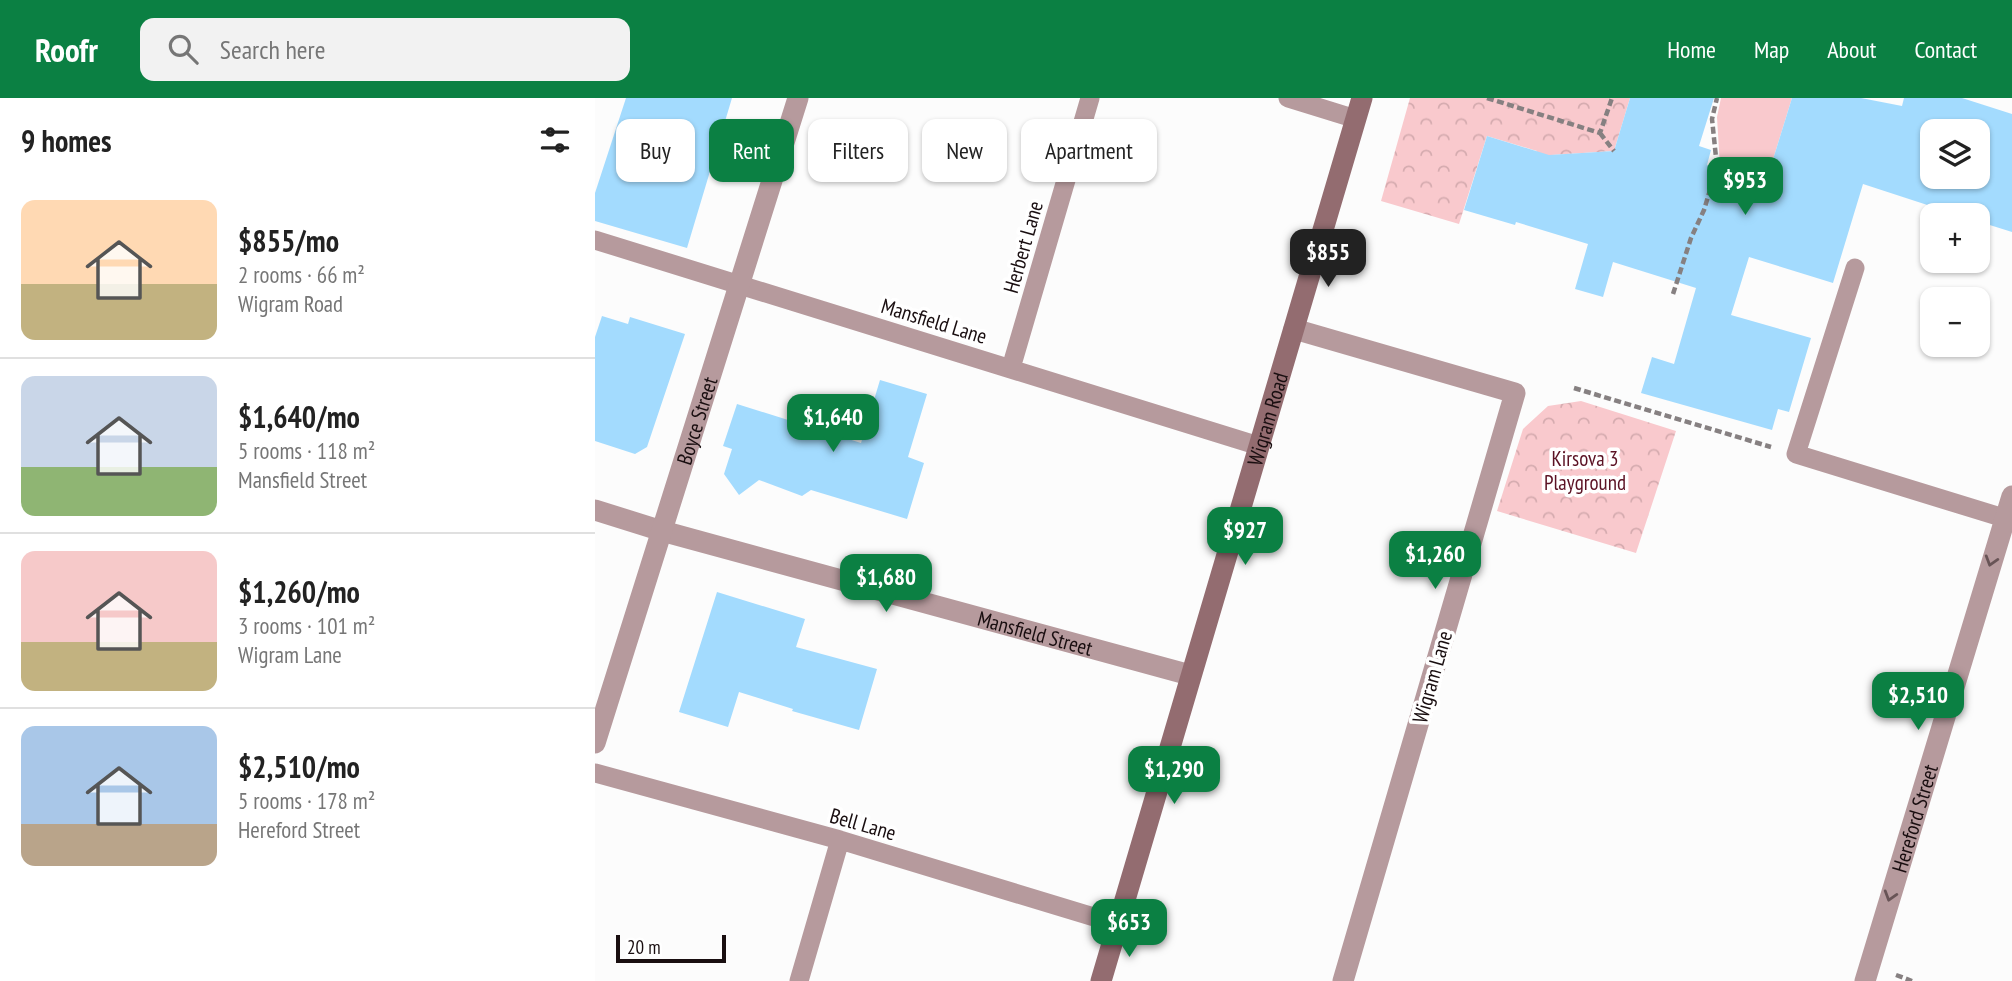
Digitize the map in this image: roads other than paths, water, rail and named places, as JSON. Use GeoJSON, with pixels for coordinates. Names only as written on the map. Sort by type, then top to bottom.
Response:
{"type":"FeatureCollection","features":[{"type":"Feature","properties":{"kind":"street","name":"Boyce Street"},"geometry":{"type":"LineString","coordinates":[[595,743],[798,98]]}},
{"type":"Feature","properties":{"kind":"street","name":"Wigram Road"},"geometry":{"type":"LineString","coordinates":[[1101,981],[1363,98]]}},
{"type":"Feature","properties":{"kind":"street","name":"Wigram Lane"},"geometry":{"type":"LineString","coordinates":[[1294,329],[1515,393],[1343,981]]}},
{"type":"Feature","properties":{"kind":"street","name":"Hereford Street"},"geometry":{"type":"LineString","coordinates":[[1865,981],[2012,496]]}},
{"type":"Feature","properties":{"kind":"street","name":"Mansfield Street"},"geometry":{"type":"LineString","coordinates":[[595,510],[662,531],[1191,675]]}},
{"type":"Feature","properties":{"kind":"lane","name":"Herbert Lane"},"geometry":{"type":"LineString","coordinates":[[1011,368],[1090,98]]}},
{"type":"Feature","properties":{"kind":"lane"},"geometry":{"type":"LineString","coordinates":[[1288,98],[1356,119]]}},
{"type":"Feature","properties":{"kind":"lane","name":"Mansfield Lane"},"geometry":{"type":"LineString","coordinates":[[595,240],[1259,446]]}},
{"type":"Feature","properties":{"kind":"lane"},"geometry":{"type":"LineString","coordinates":[[1855,268],[1796,454],[2004,518]]}},
{"type":"Feature","properties":{"kind":"lane","name":"Bell Lane"},"geometry":{"type":"LineString","coordinates":[[595,773],[839,840],[1117,924]]}},
{"type":"Feature","properties":{"kind":"lane"},"geometry":{"type":"LineString","coordinates":[[799,981],[839,840]]}},
{"type":"Feature","properties":{"kind":"park label","name":"Kirsova 3 Playground"},"geometry":{"type":"Point","coordinates":[1585,470]}}]}
